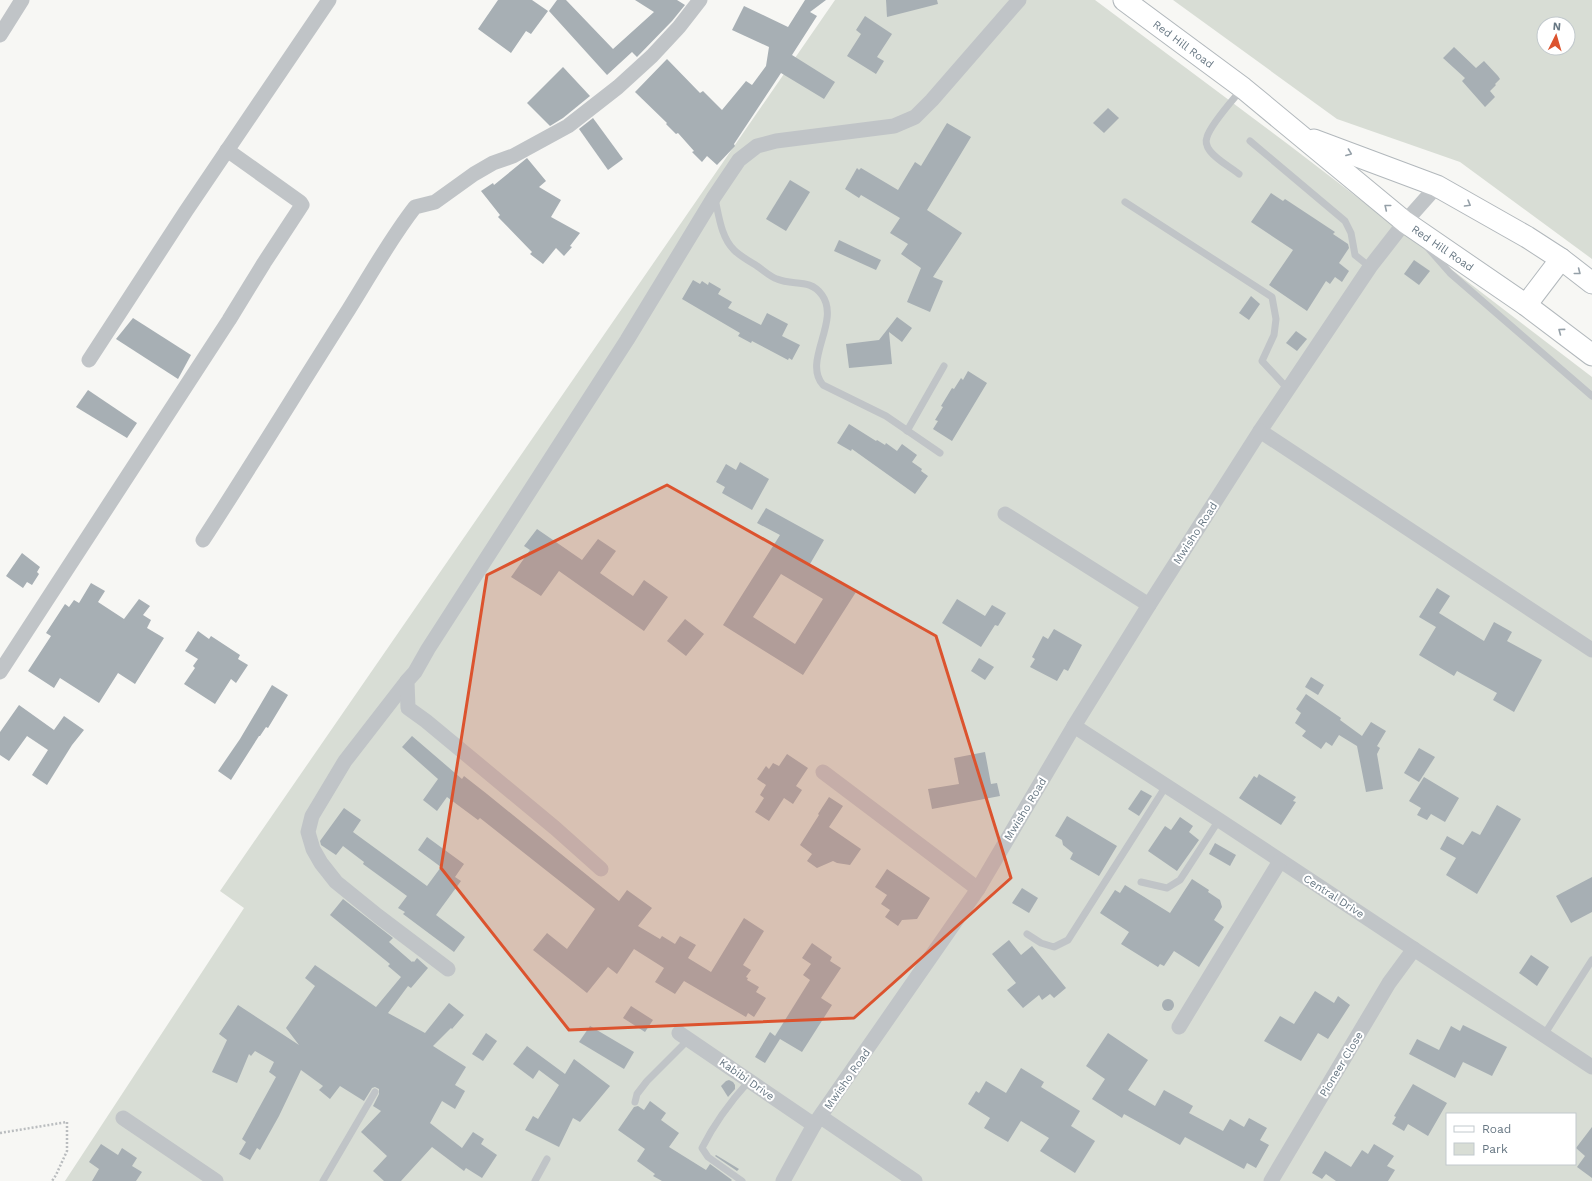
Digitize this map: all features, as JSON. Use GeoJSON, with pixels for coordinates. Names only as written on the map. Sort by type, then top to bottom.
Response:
{"type":"FeatureCollection","features":[{"type":"Feature","properties":{"kind":"main road","name":"Red Hill Road"},"geometry":{"type":"LineString","coordinates":[[1124,0],[1243,88],[1405,222],[1526,305],[1592,355]]}},
{"type":"Feature","properties":{"kind":"main road","name":"Red Hill Road"},"geometry":{"type":"LineString","coordinates":[[1299,134],[1437,186],[1527,237],[1561,259],[1592,283]]}},
{"type":"Feature","properties":{"kind":"main road"},"geometry":{"type":"LineString","coordinates":[[1526,305],[1561,259]]}},
{"type":"Feature","properties":{"kind":"street"},"geometry":{"type":"LineString","coordinates":[[0,34],[22,0]]}},
{"type":"Feature","properties":{"kind":"street"},"geometry":{"type":"LineString","coordinates":[[89,360],[227,150],[329,0]]}},
{"type":"Feature","properties":{"kind":"street"},"geometry":{"type":"LineString","coordinates":[[203,540],[266,443],[309,371],[386,249],[415,207],[435,202],[474,174],[493,163],[513,156],[568,126],[618,87],[652,56],[679,27],[700,0]]}},
{"type":"Feature","properties":{"kind":"street"},"geometry":{"type":"LineString","coordinates":[[448,969],[336,882],[320,863],[314,849],[308,832],[312,816],[345,761],[407,680],[415,672],[432,643],[627,340],[714,197],[739,160],[757,146],[791,139],[894,126],[915,117],[932,100],[1019,0]]}},
{"type":"Feature","properties":{"kind":"street"},"geometry":{"type":"LineString","coordinates":[[0,672],[302,205],[300,202],[227,150]]}},
{"type":"Feature","properties":{"kind":"street","name":"Mwisho Road"},"geometry":{"type":"LineString","coordinates":[[782,1181],[817,1121],[978,889],[1074,726],[1260,431],[1370,267],[1405,222],[1437,186]]}},
{"type":"Feature","properties":{"kind":"street"},"geometry":{"type":"LineString","coordinates":[[1260,431],[1592,650]]}},
{"type":"Feature","properties":{"kind":"street"},"geometry":{"type":"LineString","coordinates":[[1005,514],[1149,605]]}},
{"type":"Feature","properties":{"kind":"street"},"geometry":{"type":"LineString","coordinates":[[407,680],[408,708],[426,721],[601,869]]}},
{"type":"Feature","properties":{"kind":"street","name":"Central Drive"},"geometry":{"type":"LineString","coordinates":[[1074,726],[1414,948],[1592,1067]]}},
{"type":"Feature","properties":{"kind":"street"},"geometry":{"type":"LineString","coordinates":[[823,772],[978,889]]}},
{"type":"Feature","properties":{"kind":"street"},"geometry":{"type":"LineString","coordinates":[[1179,1027],[1280,861]]}},
{"type":"Feature","properties":{"kind":"street","name":"Pioneer Close"},"geometry":{"type":"LineString","coordinates":[[1270,1181],[1389,983],[1414,948]]}},
{"type":"Feature","properties":{"kind":"street","name":"Kabibi Drive"},"geometry":{"type":"LineString","coordinates":[[684,1036],[749,1081],[915,1181]]}},
{"type":"Feature","properties":{"kind":"street"},"geometry":{"type":"LineString","coordinates":[[123,1118],[216,1181]]}},
{"type":"Feature","properties":{"kind":"lane"},"geometry":{"type":"LineString","coordinates":[[1239,174],[1210,151],[1206,141],[1209,133],[1243,88]]}},
{"type":"Feature","properties":{"kind":"lane"},"geometry":{"type":"LineString","coordinates":[[1250,140],[1345,221],[1351,234],[1355,255],[1370,267]]}},
{"type":"Feature","properties":{"kind":"lane"},"geometry":{"type":"LineString","coordinates":[[714,197],[724,234],[734,250],[777,279],[808,284],[821,294],[827,304],[827,322],[816,370],[817,379],[823,385],[886,416],[940,453]]}},
{"type":"Feature","properties":{"kind":"lane"},"geometry":{"type":"LineString","coordinates":[[1125,202],[1272,297],[1276,319],[1274,335],[1262,361],[1288,389]]}},
{"type":"Feature","properties":{"kind":"lane"},"geometry":{"type":"LineString","coordinates":[[1405,222],[1450,273],[1592,396]]}},
{"type":"Feature","properties":{"kind":"lane"},"geometry":{"type":"LineString","coordinates":[[907,431],[944,366]]}},
{"type":"Feature","properties":{"kind":"lane"},"geometry":{"type":"LineString","coordinates":[[1027,934],[1041,943],[1054,946],[1068,940],[1166,786]]}},
{"type":"Feature","properties":{"kind":"lane"},"geometry":{"type":"LineString","coordinates":[[1141,882],[1167,888],[1180,880],[1219,820]]}},
{"type":"Feature","properties":{"kind":"lane"},"geometry":{"type":"LineString","coordinates":[[1544,1035],[1592,960]]}},
{"type":"Feature","properties":{"kind":"lane"},"geometry":{"type":"LineString","coordinates":[[635,1102],[637,1094],[684,1036]]}},
{"type":"Feature","properties":{"kind":"lane"},"geometry":{"type":"LineString","coordinates":[[742,1181],[708,1158],[702,1148],[713,1128],[739,1092],[749,1081]]}},
{"type":"Feature","properties":{"kind":"lane"},"geometry":{"type":"LineString","coordinates":[[323,1181],[374,1092]]}},
{"type":"Feature","properties":{"kind":"lane"},"geometry":{"type":"LineString","coordinates":[[535,1181],[548,1159]]}},
{"type":"Feature","properties":{"kind":"path"},"geometry":{"type":"LineString","coordinates":[[0,1133],[67,1122],[67,1151],[52,1181]]}},
{"type":"Feature","properties":{"kind":"highlighted area"},"geometry":{"type":"Polygon","coordinates":[[[667,485],[936,636],[1011,878],[854,1018],[569,1030],[441,868],[487,575],[667,485]]]}},
{"type":"Feature","properties":{"kind":"green space"},"geometry":{"type":"Polygon","coordinates":[[[835,0],[1095,0],[1289,145],[1592,377],[1592,1181],[65,1181],[244,908],[220,891],[835,0]]]}},
{"type":"Feature","properties":{"kind":"green space"},"geometry":{"type":"Polygon","coordinates":[[[1173,0],[1592,0],[1592,259],[1460,162],[1337,119],[1173,0]]]}},
{"type":"Feature","properties":{"kind":"building"},"geometry":{"type":"Polygon","coordinates":[[[498,0],[532,0],[548,11],[531,34],[526,31],[511,53],[478,29],[498,0]]]}},
{"type":"Feature","properties":{"kind":"building"},"geometry":{"type":"Polygon","coordinates":[[[557,0],[566,0],[613,49],[654,12],[635,0],[677,0],[685,5],[672,21],[637,57],[632,52],[607,75],[549,11],[557,0]]]}},
{"type":"Feature","properties":{"kind":"building"},"geometry":{"type":"Polygon","coordinates":[[[805,0],[826,0],[810,12],[817,16],[792,55],[835,82],[824,99],[781,73],[734,144],[735,146],[717,165],[707,156],[702,162],[692,152],[694,151],[678,133],[676,134],[666,124],[667,123],[635,92],[667,59],[700,93],[703,91],[722,110],[746,81],[752,85],[766,66],[769,47],[732,30],[744,6],[788,27],[805,0]]]}},
{"type":"Feature","properties":{"kind":"building"},"geometry":{"type":"Polygon","coordinates":[[[886,0],[937,0],[938,4],[887,17],[886,0]]]}},
{"type":"Feature","properties":{"kind":"building"},"geometry":{"type":"Polygon","coordinates":[[[865,16],[892,34],[877,57],[884,61],[876,74],[847,56],[861,34],[856,30],[865,16]]]}},
{"type":"Feature","properties":{"kind":"building"},"geometry":{"type":"Polygon","coordinates":[[[1454,47],[1476,68],[1484,61],[1500,79],[1490,91],[1495,97],[1485,107],[1462,81],[1465,78],[1443,58],[1454,47]]]}},
{"type":"Feature","properties":{"kind":"building"},"geometry":{"type":"Polygon","coordinates":[[[563,67],[590,96],[563,118],[550,126],[527,103],[563,67]]]}},
{"type":"Feature","properties":{"kind":"building"},"geometry":{"type":"Polygon","coordinates":[[[1108,108],[1119,118],[1104,133],[1093,123],[1108,108]]]}},
{"type":"Feature","properties":{"kind":"building"},"geometry":{"type":"Polygon","coordinates":[[[593,118],[623,159],[608,170],[579,129],[593,118]]]}},
{"type":"Feature","properties":{"kind":"building"},"geometry":{"type":"Polygon","coordinates":[[[947,123],[971,137],[927,210],[962,233],[933,277],[943,281],[930,312],[907,302],[921,268],[901,254],[908,244],[890,233],[900,218],[861,195],[859,198],[845,189],[857,168],[859,170],[861,168],[898,190],[915,162],[921,166],[947,123]]]}},
{"type":"Feature","properties":{"kind":"building"},"geometry":{"type":"Polygon","coordinates":[[[527,158],[546,181],[539,187],[561,200],[551,217],[580,233],[570,246],[572,247],[564,256],[556,248],[543,264],[530,254],[532,252],[498,217],[500,215],[481,191],[493,183],[494,185],[527,158]]]}},
{"type":"Feature","properties":{"kind":"building"},"geometry":{"type":"Polygon","coordinates":[[[790,180],[810,192],[786,231],[766,219],[790,180]]]}},
{"type":"Feature","properties":{"kind":"building"},"geometry":{"type":"Polygon","coordinates":[[[1271,193],[1283,201],[1285,199],[1335,232],[1333,234],[1348,244],[1349,248],[1339,263],[1349,271],[1342,282],[1335,277],[1330,284],[1326,281],[1307,311],[1269,285],[1293,250],[1251,222],[1271,193]]]}},
{"type":"Feature","properties":{"kind":"building"},"geometry":{"type":"Polygon","coordinates":[[[839,240],[881,260],[876,270],[834,251],[839,240]]]}},
{"type":"Feature","properties":{"kind":"building"},"geometry":{"type":"Polygon","coordinates":[[[1414,260],[1430,271],[1419,285],[1404,274],[1414,260]]]}},
{"type":"Feature","properties":{"kind":"building"},"geometry":{"type":"Polygon","coordinates":[[[693,280],[700,284],[702,281],[708,285],[709,282],[721,289],[718,294],[732,302],[728,308],[761,325],[767,313],[788,324],[782,336],[800,345],[792,360],[789,358],[788,360],[752,341],[751,343],[738,336],[740,333],[682,299],[693,280]]]}},
{"type":"Feature","properties":{"kind":"building"},"geometry":{"type":"Polygon","coordinates":[[[1251,296],[1260,304],[1249,320],[1239,313],[1251,296]]]}},
{"type":"Feature","properties":{"kind":"building"},"geometry":{"type":"Polygon","coordinates":[[[897,317],[912,328],[902,342],[889,332],[892,364],[849,368],[846,344],[879,340],[897,317]]]}},
{"type":"Feature","properties":{"kind":"building"},"geometry":{"type":"Polygon","coordinates":[[[133,318],[191,355],[178,379],[116,339],[133,318]]]}},
{"type":"Feature","properties":{"kind":"building"},"geometry":{"type":"Polygon","coordinates":[[[1296,331],[1307,339],[1297,351],[1286,343],[1296,331]]]}},
{"type":"Feature","properties":{"kind":"building"},"geometry":{"type":"Polygon","coordinates":[[[968,371],[987,383],[952,441],[933,429],[938,421],[935,420],[943,407],[941,406],[952,388],[954,389],[961,378],[963,380],[968,371]]]}},
{"type":"Feature","properties":{"kind":"building"},"geometry":{"type":"Polygon","coordinates":[[[88,390],[137,423],[127,438],[76,407],[88,390]]]}},
{"type":"Feature","properties":{"kind":"building"},"geometry":{"type":"Polygon","coordinates":[[[849,424],[876,441],[877,440],[885,445],[886,443],[897,451],[902,444],[917,455],[912,462],[922,469],[921,471],[928,476],[915,494],[852,449],[851,451],[837,443],[849,424]]]}},
{"type":"Feature","properties":{"kind":"building"},"geometry":{"type":"Polygon","coordinates":[[[740,462],[769,479],[752,510],[722,493],[725,487],[716,482],[726,464],[736,470],[740,462]]]}},
{"type":"Feature","properties":{"kind":"building"},"geometry":{"type":"Polygon","coordinates":[[[766,508],[824,540],[810,564],[856,592],[803,675],[723,625],[780,535],[757,523],[766,508]],[[781,574],[753,617],[795,644],[823,599],[781,574]]]}},
{"type":"Feature","properties":{"kind":"building"},"geometry":{"type":"Polygon","coordinates":[[[537,529],[582,560],[598,539],[616,551],[600,573],[633,596],[644,580],[668,597],[644,631],[559,571],[541,596],[511,577],[530,550],[524,546],[537,529]]]}},
{"type":"Feature","properties":{"kind":"building"},"geometry":{"type":"Polygon","coordinates":[[[22,553],[40,567],[37,572],[39,574],[32,585],[27,582],[23,588],[6,576],[22,553]]]}},
{"type":"Feature","properties":{"kind":"building"},"geometry":{"type":"Polygon","coordinates":[[[91,583],[105,591],[98,602],[124,619],[139,599],[150,606],[143,615],[151,620],[147,628],[164,638],[135,684],[118,673],[99,703],[60,678],[54,688],[28,671],[51,636],[46,633],[65,604],[69,607],[74,600],[79,603],[91,583]]]}},
{"type":"Feature","properties":{"kind":"building"},"geometry":{"type":"Polygon","coordinates":[[[1437,588],[1450,596],[1439,613],[1484,641],[1494,622],[1512,632],[1507,641],[1542,660],[1514,712],[1493,700],[1497,693],[1457,671],[1454,676],[1419,655],[1436,627],[1419,617],[1437,588]]]}},
{"type":"Feature","properties":{"kind":"building"},"geometry":{"type":"Polygon","coordinates":[[[957,599],[985,616],[992,605],[1006,613],[998,626],[995,625],[981,647],[942,623],[957,599]]]}},
{"type":"Feature","properties":{"kind":"building"},"geometry":{"type":"Polygon","coordinates":[[[685,619],[704,634],[686,656],[667,641],[685,619]]]}},
{"type":"Feature","properties":{"kind":"building"},"geometry":{"type":"Polygon","coordinates":[[[1054,629],[1082,645],[1068,671],[1064,669],[1057,681],[1030,667],[1035,659],[1032,657],[1043,636],[1048,639],[1054,629]]]}},
{"type":"Feature","properties":{"kind":"building"},"geometry":{"type":"Polygon","coordinates":[[[198,631],[209,639],[211,636],[240,655],[238,659],[248,665],[236,683],[231,679],[215,704],[184,684],[195,668],[193,666],[198,659],[185,651],[198,631]]]}},
{"type":"Feature","properties":{"kind":"building"},"geometry":{"type":"Polygon","coordinates":[[[979,658],[994,667],[985,680],[971,671],[979,658]]]}},
{"type":"Feature","properties":{"kind":"building"},"geometry":{"type":"Polygon","coordinates":[[[1311,677],[1324,685],[1318,695],[1305,687],[1311,677]]]}},
{"type":"Feature","properties":{"kind":"building"},"geometry":{"type":"Polygon","coordinates":[[[272,685],[288,695],[268,728],[266,727],[259,736],[231,780],[218,771],[240,739],[272,685]]]}},
{"type":"Feature","properties":{"kind":"building"},"geometry":{"type":"Polygon","coordinates":[[[1306,694],[1341,718],[1340,720],[1362,736],[1371,722],[1386,731],[1377,746],[1380,748],[1377,754],[1383,789],[1366,792],[1357,746],[1339,735],[1332,746],[1326,742],[1321,749],[1302,736],[1306,731],[1295,723],[1301,713],[1296,709],[1306,694]]]}},
{"type":"Feature","properties":{"kind":"building"},"geometry":{"type":"Polygon","coordinates":[[[19,705],[54,730],[64,716],[84,730],[72,745],[47,785],[32,775],[48,750],[27,736],[9,761],[0,755],[0,732],[19,705]]]}},
{"type":"Feature","properties":{"kind":"building"},"geometry":{"type":"Polygon","coordinates":[[[412,736],[462,779],[464,776],[619,901],[627,890],[652,908],[638,926],[660,939],[662,936],[675,944],[680,936],[696,945],[688,958],[711,972],[744,918],[764,931],[743,965],[751,970],[746,977],[748,978],[747,980],[759,987],[756,992],[766,998],[754,1017],[748,1013],[746,1017],[684,981],[675,994],[655,982],[664,968],[634,949],[617,974],[608,967],[587,993],[533,950],[547,933],[567,949],[595,909],[480,818],[478,820],[447,797],[437,811],[423,800],[438,779],[402,747],[412,736]]]}},
{"type":"Feature","properties":{"kind":"building"},"geometry":{"type":"Polygon","coordinates":[[[1419,748],[1435,757],[1419,782],[1404,773],[1419,748]]]}},
{"type":"Feature","properties":{"kind":"building"},"geometry":{"type":"Polygon","coordinates":[[[985,752],[991,784],[997,783],[1000,796],[932,809],[928,789],[959,784],[954,758],[985,752]]]}},
{"type":"Feature","properties":{"kind":"building"},"geometry":{"type":"Polygon","coordinates":[[[787,754],[808,768],[796,786],[802,790],[793,804],[784,798],[769,821],[755,812],[764,798],[760,795],[766,785],[757,779],[766,766],[769,769],[773,763],[779,766],[787,754]]]}},
{"type":"Feature","properties":{"kind":"building"},"geometry":{"type":"Polygon","coordinates":[[[1259,774],[1296,797],[1293,801],[1296,802],[1281,825],[1239,798],[1254,776],[1257,778],[1259,774]]]}},
{"type":"Feature","properties":{"kind":"building"},"geometry":{"type":"Polygon","coordinates":[[[1424,777],[1459,798],[1445,822],[1431,814],[1427,820],[1417,815],[1421,808],[1409,801],[1424,777]]]}},
{"type":"Feature","properties":{"kind":"building"},"geometry":{"type":"Polygon","coordinates":[[[1141,790],[1152,796],[1139,816],[1128,809],[1141,790]]]}},
{"type":"Feature","properties":{"kind":"building"},"geometry":{"type":"Polygon","coordinates":[[[829,797],[843,806],[829,827],[861,849],[850,865],[833,861],[817,868],[807,861],[812,854],[800,845],[829,797]]]}},
{"type":"Feature","properties":{"kind":"building"},"geometry":{"type":"Polygon","coordinates":[[[1497,805],[1521,819],[1477,894],[1446,875],[1456,858],[1440,849],[1447,836],[1463,845],[1472,831],[1480,835],[1497,805]]]}},
{"type":"Feature","properties":{"kind":"building"},"geometry":{"type":"Polygon","coordinates":[[[344,808],[361,820],[353,832],[427,886],[441,867],[418,850],[427,837],[464,864],[455,877],[461,881],[436,915],[465,937],[454,952],[403,914],[405,912],[398,908],[407,896],[363,864],[364,862],[343,846],[336,855],[321,845],[320,841],[344,808]]]}},
{"type":"Feature","properties":{"kind":"building"},"geometry":{"type":"Polygon","coordinates":[[[1067,816],[1117,846],[1099,876],[1070,859],[1073,853],[1063,845],[1062,840],[1055,836],[1067,816]]]}},
{"type":"Feature","properties":{"kind":"building"},"geometry":{"type":"Polygon","coordinates":[[[1180,817],[1193,826],[1189,832],[1199,840],[1177,871],[1148,851],[1165,826],[1171,830],[1180,817]]]}},
{"type":"Feature","properties":{"kind":"building"},"geometry":{"type":"Polygon","coordinates":[[[1215,843],[1236,855],[1230,866],[1209,854],[1215,843]]]}},
{"type":"Feature","properties":{"kind":"building"},"geometry":{"type":"Polygon","coordinates":[[[887,869],[930,898],[917,919],[902,920],[898,926],[885,917],[890,910],[881,904],[887,895],[875,887],[887,869]]]}},
{"type":"Feature","properties":{"kind":"building"},"geometry":{"type":"Polygon","coordinates":[[[1592,877],[1592,912],[1571,923],[1556,896],[1592,877]]]}},
{"type":"Feature","properties":{"kind":"building"},"geometry":{"type":"Polygon","coordinates":[[[1192,879],[1209,890],[1208,892],[1220,900],[1222,907],[1214,920],[1224,927],[1199,967],[1174,951],[1164,966],[1160,964],[1158,967],[1121,944],[1129,932],[1100,913],[1115,890],[1120,893],[1125,885],[1170,913],[1192,879]]]}},
{"type":"Feature","properties":{"kind":"building"},"geometry":{"type":"Polygon","coordinates":[[[1022,888],[1038,898],[1029,913],[1012,903],[1022,888]]]}},
{"type":"Feature","properties":{"kind":"building"},"geometry":{"type":"Polygon","coordinates":[[[343,899],[393,938],[389,942],[412,962],[414,962],[417,958],[428,968],[411,988],[408,986],[388,1013],[425,1033],[449,1003],[464,1015],[452,1029],[451,1028],[433,1046],[466,1067],[455,1085],[465,1091],[455,1109],[442,1101],[430,1123],[462,1148],[473,1132],[484,1139],[481,1144],[497,1155],[482,1178],[466,1168],[464,1171],[432,1147],[401,1181],[384,1181],[373,1171],[387,1156],[361,1132],[381,1111],[373,1106],[379,1094],[379,1089],[375,1087],[372,1088],[364,1101],[340,1086],[330,1099],[319,1090],[323,1086],[301,1070],[279,1116],[260,1150],[257,1148],[250,1160],[239,1154],[246,1142],[242,1139],[276,1077],[269,1072],[274,1062],[255,1051],[251,1056],[249,1054],[237,1083],[212,1072],[227,1040],[219,1034],[238,1005],[299,1045],[286,1028],[315,986],[305,978],[315,965],[376,1007],[401,977],[388,966],[390,964],[330,915],[343,899]]]}},
{"type":"Feature","properties":{"kind":"building"},"geometry":{"type":"Polygon","coordinates":[[[1009,940],[1021,955],[1032,946],[1066,988],[1054,998],[1050,994],[1042,1000],[1039,995],[1023,1008],[1007,990],[1016,983],[992,954],[1009,940]]]}},
{"type":"Feature","properties":{"kind":"building"},"geometry":{"type":"Polygon","coordinates":[[[812,943],[832,957],[830,961],[841,968],[821,998],[832,1005],[802,1052],[780,1039],[765,1063],[755,1057],[770,1032],[775,1036],[810,980],[803,975],[811,964],[802,958],[812,943]]]}},
{"type":"Feature","properties":{"kind":"building"},"geometry":{"type":"Polygon","coordinates":[[[1531,955],[1549,967],[1537,986],[1519,973],[1531,955]]]}},
{"type":"Feature","properties":{"kind":"building"},"geometry":{"type":"Polygon","coordinates":[[[1315,991],[1334,1003],[1338,996],[1350,1005],[1328,1039],[1318,1033],[1301,1061],[1264,1041],[1280,1016],[1294,1024],[1315,991]]]}},
{"type":"Feature","properties":{"kind":"building"},"geometry":{"type":"Polygon","coordinates":[[[1166,999],[1170,999],[1174,1005],[1170,1011],[1166,1011],[1162,1007],[1162,1003],[1166,999]]]}},
{"type":"Feature","properties":{"kind":"building"},"geometry":{"type":"Polygon","coordinates":[[[631,1006],[653,1020],[645,1032],[623,1018],[631,1006]]]}},
{"type":"Feature","properties":{"kind":"building"},"geometry":{"type":"Polygon","coordinates":[[[1463,1025],[1507,1047],[1492,1076],[1463,1062],[1455,1078],[1409,1054],[1417,1039],[1439,1050],[1451,1026],[1460,1031],[1463,1025]]]}},
{"type":"Feature","properties":{"kind":"building"},"geometry":{"type":"Polygon","coordinates":[[[590,1026],[634,1052],[624,1069],[579,1042],[590,1026]]]}},
{"type":"Feature","properties":{"kind":"building"},"geometry":{"type":"Polygon","coordinates":[[[486,1033],[497,1041],[483,1061],[472,1054],[486,1033]]]}},
{"type":"Feature","properties":{"kind":"building"},"geometry":{"type":"Polygon","coordinates":[[[1108,1033],[1148,1060],[1128,1090],[1155,1106],[1164,1090],[1193,1106],[1189,1113],[1223,1131],[1230,1119],[1244,1127],[1249,1118],[1267,1128],[1260,1140],[1269,1145],[1256,1168],[1247,1163],[1244,1169],[1185,1137],[1180,1145],[1124,1114],[1122,1118],[1092,1099],[1105,1079],[1086,1066],[1108,1033]]]}},
{"type":"Feature","properties":{"kind":"building"},"geometry":{"type":"Polygon","coordinates":[[[527,1046],[565,1074],[574,1059],[610,1086],[580,1122],[573,1118],[559,1147],[525,1130],[533,1116],[538,1119],[559,1085],[539,1070],[533,1079],[513,1064],[527,1046]]]}},
{"type":"Feature","properties":{"kind":"building"},"geometry":{"type":"Polygon","coordinates":[[[1021,1068],[1044,1082],[1041,1087],[1080,1111],[1071,1126],[1095,1141],[1075,1173],[1040,1151],[1049,1138],[1021,1121],[1008,1142],[984,1128],[990,1118],[968,1104],[976,1091],[979,1093],[986,1081],[1006,1093],[1021,1068]]]}},
{"type":"Feature","properties":{"kind":"building"},"geometry":{"type":"Polygon","coordinates":[[[729,1080],[735,1085],[735,1089],[728,1097],[721,1086],[729,1080]]]}},
{"type":"Feature","properties":{"kind":"building"},"geometry":{"type":"Polygon","coordinates":[[[1413,1084],[1447,1103],[1428,1136],[1408,1124],[1404,1131],[1392,1124],[1396,1117],[1394,1116],[1413,1084]]]}},
{"type":"Feature","properties":{"kind":"building"},"geometry":{"type":"Polygon","coordinates":[[[650,1101],[666,1113],[661,1120],[679,1133],[669,1147],[706,1170],[710,1164],[732,1180],[662,1181],[653,1176],[655,1174],[637,1161],[645,1149],[618,1130],[634,1107],[638,1106],[644,1110],[650,1101]]]}},
{"type":"Feature","properties":{"kind":"building"},"geometry":{"type":"Polygon","coordinates":[[[1592,1127],[1592,1178],[1577,1167],[1585,1156],[1576,1148],[1592,1127]]]}},
{"type":"Feature","properties":{"kind":"building"},"geometry":{"type":"Polygon","coordinates":[[[101,1144],[118,1155],[122,1148],[137,1158],[132,1166],[142,1172],[136,1181],[92,1181],[99,1169],[89,1162],[101,1144]]]}},
{"type":"Feature","properties":{"kind":"building"},"geometry":{"type":"Polygon","coordinates":[[[1374,1144],[1394,1156],[1387,1166],[1395,1170],[1388,1181],[1336,1181],[1326,1174],[1322,1179],[1312,1173],[1325,1151],[1351,1167],[1362,1150],[1368,1154],[1374,1144]]]}},
{"type":"Feature","properties":{"kind":"building"},"geometry":{"type":"Polygon","coordinates":[[[716,1155],[739,1169],[737,1171],[715,1156],[716,1155]]]}}]}
